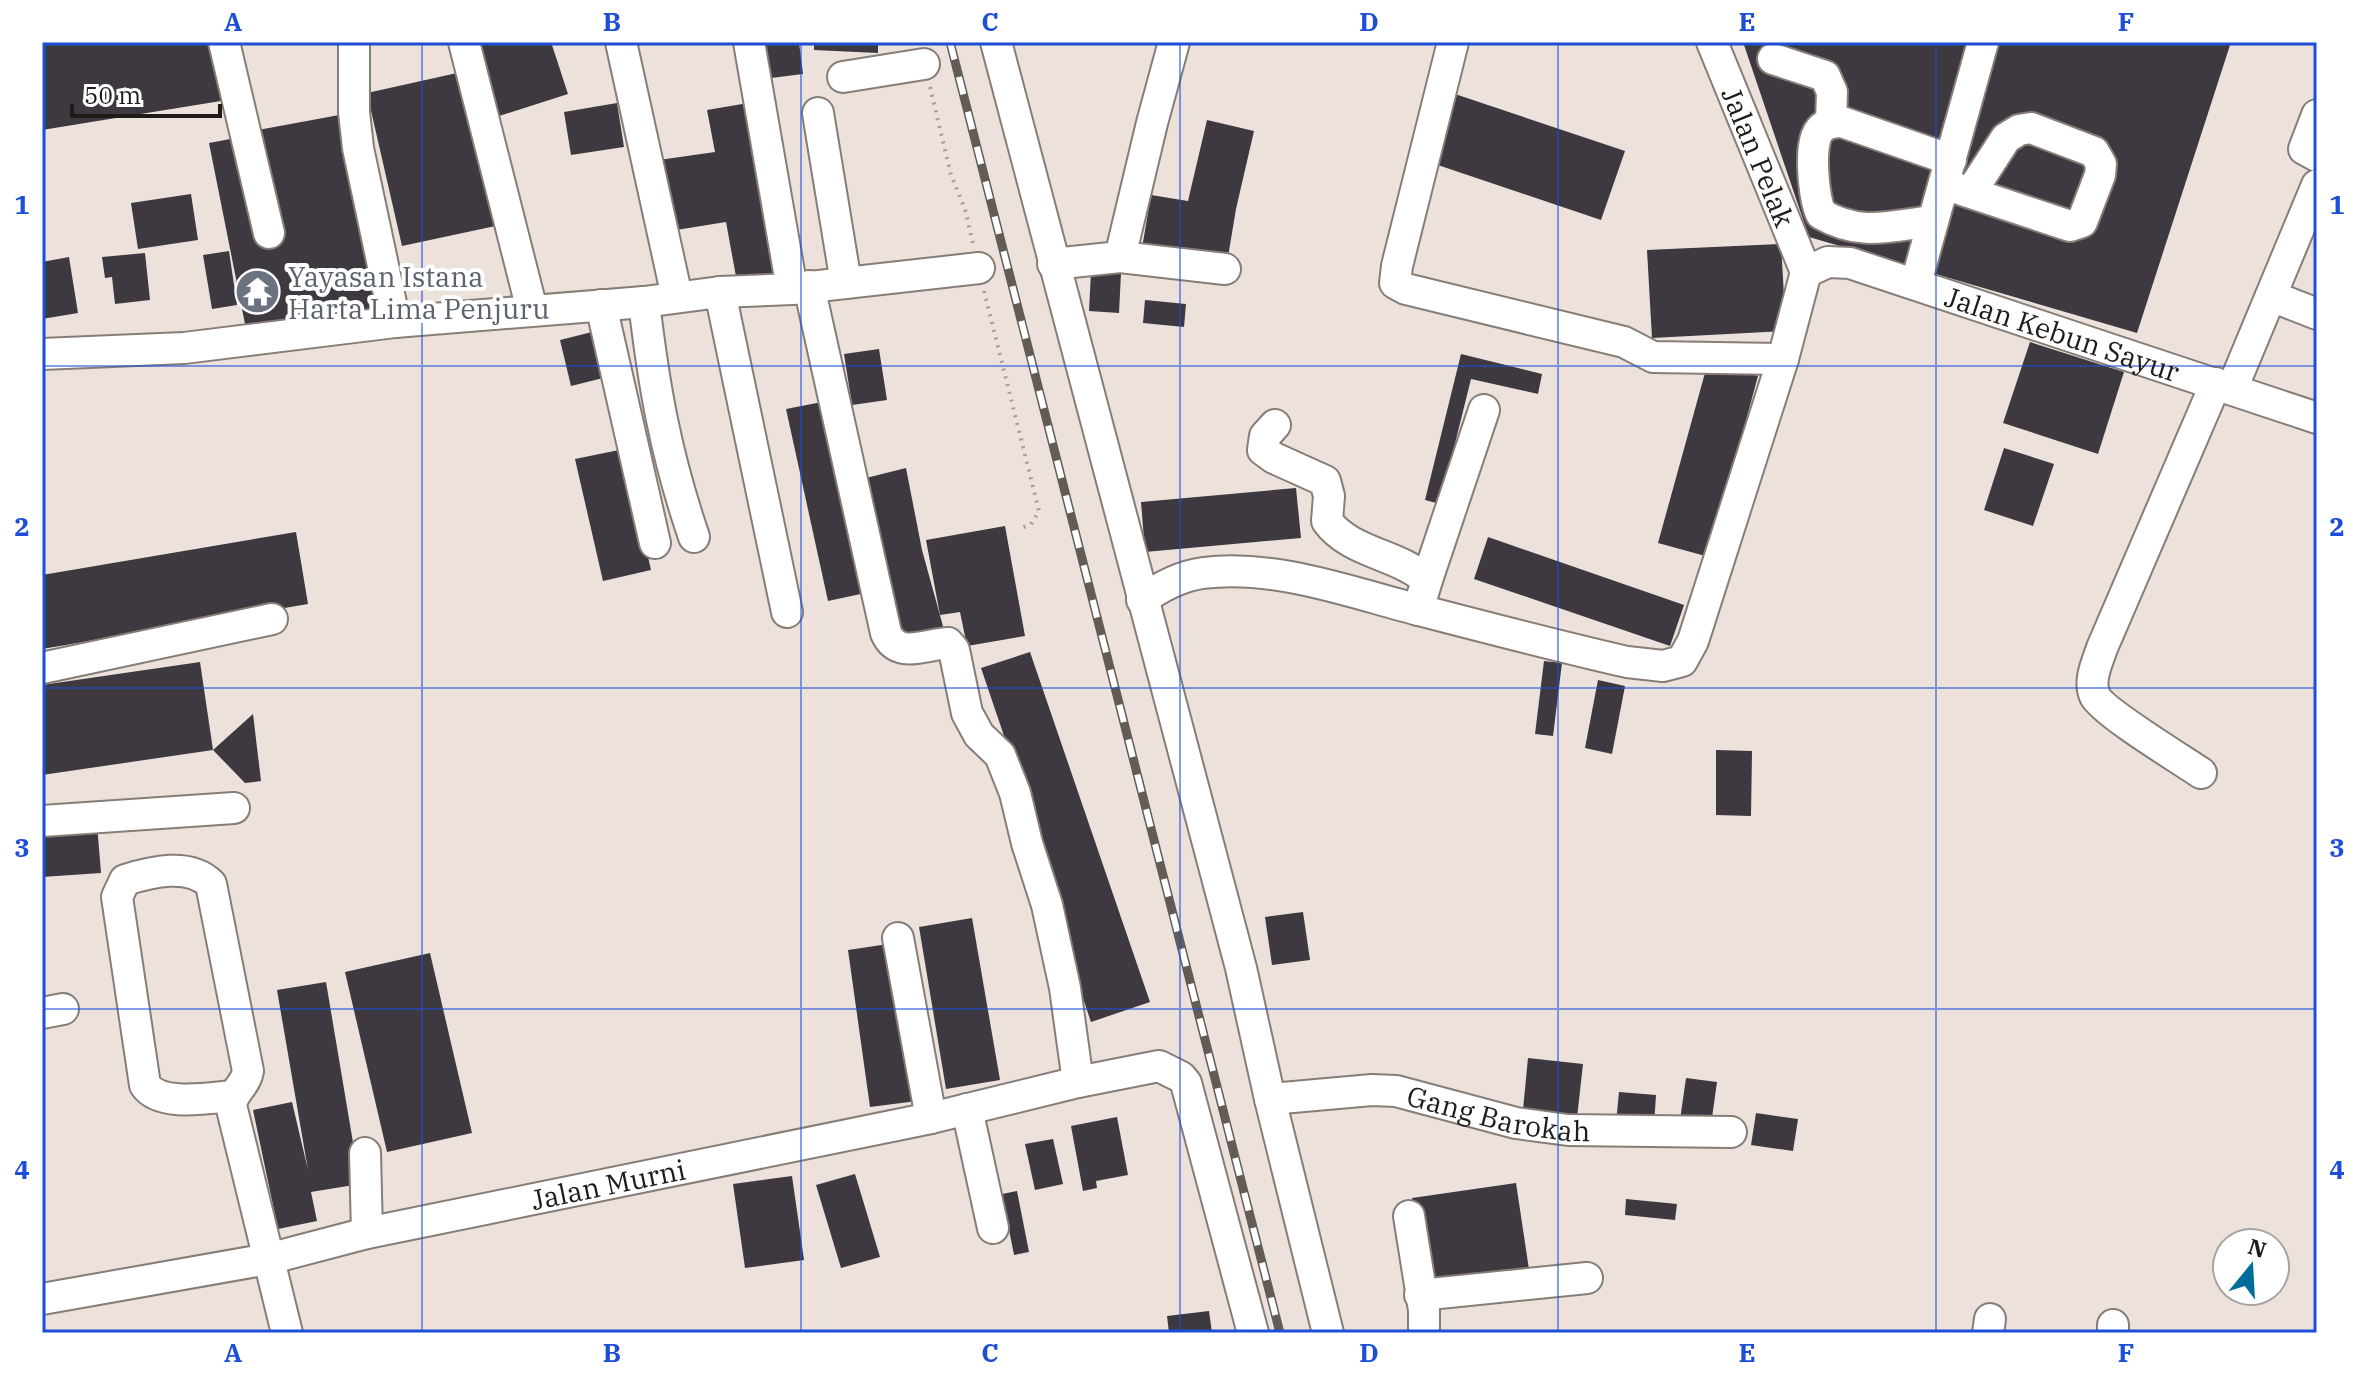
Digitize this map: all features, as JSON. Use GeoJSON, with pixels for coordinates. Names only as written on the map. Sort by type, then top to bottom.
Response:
{"type":"FeatureCollection","features":[{"type":"Feature","properties":{"kind":"street"},"geometry":{"type":"LineString","coordinates":[[224,42],[269,233]]}},
{"type":"Feature","properties":{"kind":"street"},"geometry":{"type":"LineString","coordinates":[[354,42],[354,112],[358,148],[395,322]]}},
{"type":"Feature","properties":{"kind":"street"},"geometry":{"type":"LineString","coordinates":[[464,42],[532,310]]}},
{"type":"Feature","properties":{"kind":"street"},"geometry":{"type":"LineString","coordinates":[[621,42],[677,297]]}},
{"type":"Feature","properties":{"kind":"street"},"geometry":{"type":"LineString","coordinates":[[749,42],[800,288],[886,633],[891,644],[900,648],[948,643],[954,650],[967,713],[979,735],[1000,755],[1009,773],[1047,905],[1065,988],[1078,1082]]}},
{"type":"Feature","properties":{"kind":"street"},"geometry":{"type":"LineString","coordinates":[[996,42],[1241,968],[1328,1333]]}},
{"type":"Feature","properties":{"kind":"street"},"geometry":{"type":"LineString","coordinates":[[1120,257],[1174,42]]}},
{"type":"Feature","properties":{"kind":"street"},"geometry":{"type":"LineString","coordinates":[[1453,42],[1395,283],[1406,289],[1624,342],[1653,357],[1783,359]]}},
{"type":"Feature","properties":{"kind":"street","name":"Jalan Pelak"},"geometry":{"type":"LineString","coordinates":[[1712,42],[1806,272]]}},
{"type":"Feature","properties":{"kind":"street"},"geometry":{"type":"LineString","coordinates":[[1916,283],[1933,221],[1955,179],[1983,42]]}},
{"type":"Feature","properties":{"kind":"street"},"geometry":{"type":"LineString","coordinates":[[1773,59],[1825,76],[1832,92],[1831,122]]}},
{"type":"Feature","properties":{"kind":"street"},"geometry":{"type":"LineString","coordinates":[[843,77],[915,65]]}},
{"type":"Feature","properties":{"kind":"street"},"geometry":{"type":"LineString","coordinates":[[818,113],[846,283]]}},
{"type":"Feature","properties":{"kind":"street"},"geometry":{"type":"LineString","coordinates":[[2317,115],[2304,149],[2317,156]]}},
{"type":"Feature","properties":{"kind":"street"},"geometry":{"type":"LineString","coordinates":[[1933,221],[1865,230],[1849,227],[1821,214],[1815,201],[1814,149],[1819,131],[1831,122],[1842,122],[1955,179]]}},
{"type":"Feature","properties":{"kind":"street"},"geometry":{"type":"LineString","coordinates":[[2201,773],[2117,716],[2096,698],[2092,681],[2102,648],[2224,386],[2311,219],[2317,185]]}},
{"type":"Feature","properties":{"kind":"street"},"geometry":{"type":"LineString","coordinates":[[1053,264],[1120,257],[1225,269]]}},
{"type":"Feature","properties":{"kind":"street","name":"Jalan Kebun Sayur"},"geometry":{"type":"LineString","coordinates":[[1806,272],[1828,262],[1850,263],[2317,418]]}},
{"type":"Feature","properties":{"kind":"street"},"geometry":{"type":"LineString","coordinates":[[42,354],[184,348],[395,322],[644,302],[720,292],[800,288],[979,268]]}},
{"type":"Feature","properties":{"kind":"street"},"geometry":{"type":"LineString","coordinates":[[1142,600],[1175,581],[1203,573],[1256,573],[1347,590],[1627,662],[1663,666],[1682,661],[1693,641],[1783,359],[1806,272]]}},
{"type":"Feature","properties":{"kind":"street"},"geometry":{"type":"LineString","coordinates":[[720,292],[787,612]]}},
{"type":"Feature","properties":{"kind":"street"},"geometry":{"type":"LineString","coordinates":[[2271,296],[2317,314]]}},
{"type":"Feature","properties":{"kind":"street"},"geometry":{"type":"LineString","coordinates":[[644,302],[659,415],[672,474],[694,537]]}},
{"type":"Feature","properties":{"kind":"street"},"geometry":{"type":"LineString","coordinates":[[601,305],[655,543]]}},
{"type":"Feature","properties":{"kind":"street"},"geometry":{"type":"LineString","coordinates":[[1418,610],[1484,410]]}},
{"type":"Feature","properties":{"kind":"street"},"geometry":{"type":"LineString","coordinates":[[1275,425],[1265,436],[1263,450],[1325,481],[1329,496],[1327,521],[1332,528],[1368,549],[1408,565],[1427,580]]}},
{"type":"Feature","properties":{"kind":"street"},"geometry":{"type":"LineString","coordinates":[[42,668],[272,619]]}},
{"type":"Feature","properties":{"kind":"street"},"geometry":{"type":"LineString","coordinates":[[42,821],[234,808]]}},
{"type":"Feature","properties":{"kind":"street"},"geometry":{"type":"LineString","coordinates":[[233,1096],[195,1099],[159,1097],[150,1093],[145,1085],[117,897],[125,880],[148,873],[191,871],[211,884],[248,1071],[231,1105],[287,1333]]}},
{"type":"Feature","properties":{"kind":"street"},"geometry":{"type":"LineString","coordinates":[[898,938],[931,1118]]}},
{"type":"Feature","properties":{"kind":"street","name":"Jalan Murni"},"geometry":{"type":"LineString","coordinates":[[42,1299],[268,1259],[367,1233],[931,1118],[1078,1082],[1159,1066],[1186,1083],[1253,1333]]}},
{"type":"Feature","properties":{"kind":"street","name":"Gang Barokah"},"geometry":{"type":"LineString","coordinates":[[1270,1099],[1372,1090],[1396,1091],[1516,1123],[1568,1130],[1731,1132]]}},
{"type":"Feature","properties":{"kind":"street"},"geometry":{"type":"LineString","coordinates":[[967,1109],[993,1228]]}},
{"type":"Feature","properties":{"kind":"street"},"geometry":{"type":"LineString","coordinates":[[365,1153],[367,1233]]}},
{"type":"Feature","properties":{"kind":"street"},"geometry":{"type":"LineString","coordinates":[[1409,1216],[1424,1310],[1424,1333]]}},
{"type":"Feature","properties":{"kind":"street"},"geometry":{"type":"LineString","coordinates":[[1420,1295],[1587,1278]]}},
{"type":"Feature","properties":{"kind":"path"},"geometry":{"type":"LineString","coordinates":[[915,65],[966,214],[992,332],[1039,511],[1031,524],[1019,529]]}},
{"type":"Feature","properties":{"kind":"building"},"geometry":{"type":"Polygon","coordinates":[[[42,42],[217,42],[227,100],[42,130],[42,42]]]}},
{"type":"Feature","properties":{"kind":"building"},"geometry":{"type":"Polygon","coordinates":[[[469,42],[551,42],[568,94],[493,118],[469,42]]]}},
{"type":"Feature","properties":{"kind":"building"},"geometry":{"type":"Polygon","coordinates":[[[758,42],[799,42],[803,74],[763,79],[758,42]]]}},
{"type":"Feature","properties":{"kind":"building"},"geometry":{"type":"Polygon","coordinates":[[[814,42],[878,42],[878,53],[814,50],[814,42]]]}},
{"type":"Feature","properties":{"kind":"building"},"geometry":{"type":"Polygon","coordinates":[[[1743,42],[2231,42],[2137,333],[1809,237],[1743,42]]]}},
{"type":"Feature","properties":{"kind":"building"},"geometry":{"type":"Polygon","coordinates":[[[466,71],[500,225],[402,246],[367,93],[466,71]]]}},
{"type":"Feature","properties":{"kind":"building"},"geometry":{"type":"Polygon","coordinates":[[[1449,92],[1625,151],[1601,220],[1426,161],[1449,92]]]}},
{"type":"Feature","properties":{"kind":"building"},"geometry":{"type":"Polygon","coordinates":[[[754,102],[784,274],[737,282],[726,222],[670,231],[659,160],[715,152],[707,110],[754,102]]]}},
{"type":"Feature","properties":{"kind":"building"},"geometry":{"type":"Polygon","coordinates":[[[617,103],[624,147],[571,155],[564,112],[617,103]]]}},
{"type":"Feature","properties":{"kind":"building"},"geometry":{"type":"Polygon","coordinates":[[[350,113],[388,307],[247,334],[209,143],[246,136],[252,131],[350,113]]]}},
{"type":"Feature","properties":{"kind":"building"},"geometry":{"type":"Polygon","coordinates":[[[1207,120],[1254,131],[1226,269],[1141,254],[1151,195],[1188,201],[1207,120]]]}},
{"type":"Feature","properties":{"kind":"building"},"geometry":{"type":"Polygon","coordinates":[[[191,194],[198,240],[138,249],[131,203],[191,194]]]}},
{"type":"Feature","properties":{"kind":"building"},"geometry":{"type":"Polygon","coordinates":[[[1781,244],[1786,331],[1652,338],[1647,250],[1781,244]]]}},
{"type":"Feature","properties":{"kind":"building"},"geometry":{"type":"Polygon","coordinates":[[[229,251],[237,305],[212,309],[203,255],[229,251]]]}},
{"type":"Feature","properties":{"kind":"building"},"geometry":{"type":"Polygon","coordinates":[[[145,253],[150,300],[115,304],[112,277],[105,278],[102,257],[145,253]]]}},
{"type":"Feature","properties":{"kind":"building"},"geometry":{"type":"Polygon","coordinates":[[[69,257],[78,313],[42,319],[42,262],[69,257]]]}},
{"type":"Feature","properties":{"kind":"building"},"geometry":{"type":"Polygon","coordinates":[[[1091,272],[1121,273],[1119,313],[1089,311],[1091,272]]]}},
{"type":"Feature","properties":{"kind":"building"},"geometry":{"type":"Polygon","coordinates":[[[1145,300],[1186,304],[1184,327],[1143,323],[1145,300]]]}},
{"type":"Feature","properties":{"kind":"building"},"geometry":{"type":"Polygon","coordinates":[[[592,332],[603,378],[571,386],[560,340],[592,332]]]}},
{"type":"Feature","properties":{"kind":"building"},"geometry":{"type":"Polygon","coordinates":[[[2030,342],[2124,372],[2098,454],[2003,423],[2030,342]]]}},
{"type":"Feature","properties":{"kind":"building"},"geometry":{"type":"Polygon","coordinates":[[[879,349],[887,400],[852,405],[844,354],[879,349]]]}},
{"type":"Feature","properties":{"kind":"building"},"geometry":{"type":"Polygon","coordinates":[[[1461,354],[1542,374],[1538,394],[1471,379],[1440,504],[1425,500],[1461,354]]]}},
{"type":"Feature","properties":{"kind":"building"},"geometry":{"type":"Polygon","coordinates":[[[1708,362],[1758,376],[1709,557],[1658,543],[1708,362]]]}},
{"type":"Feature","properties":{"kind":"building"},"geometry":{"type":"Polygon","coordinates":[[[827,401],[870,592],[828,601],[786,409],[827,401]]]}},
{"type":"Feature","properties":{"kind":"building"},"geometry":{"type":"Polygon","coordinates":[[[2004,448],[2054,464],[2033,526],[1984,510],[2004,448]]]}},
{"type":"Feature","properties":{"kind":"building"},"geometry":{"type":"Polygon","coordinates":[[[624,449],[651,570],[603,581],[575,459],[624,449]]]}},
{"type":"Feature","properties":{"kind":"building"},"geometry":{"type":"Polygon","coordinates":[[[906,468],[922,550],[946,637],[902,647],[862,479],[906,468]]]}},
{"type":"Feature","properties":{"kind":"building"},"geometry":{"type":"Polygon","coordinates":[[[1296,488],[1301,538],[1145,552],[1141,502],[1296,488]]]}},
{"type":"Feature","properties":{"kind":"building"},"geometry":{"type":"Polygon","coordinates":[[[1005,526],[1025,636],[967,646],[960,612],[940,615],[926,540],[1005,526]]]}},
{"type":"Feature","properties":{"kind":"building"},"geometry":{"type":"Polygon","coordinates":[[[296,532],[308,604],[42,649],[42,575],[296,532]]]}},
{"type":"Feature","properties":{"kind":"building"},"geometry":{"type":"Polygon","coordinates":[[[1488,537],[1684,605],[1670,646],[1474,579],[1488,537]]]}},
{"type":"Feature","properties":{"kind":"building"},"geometry":{"type":"Polygon","coordinates":[[[1030,652],[1150,1002],[1091,1022],[1048,895],[1057,892],[981,668],[1030,652]]]}},
{"type":"Feature","properties":{"kind":"building"},"geometry":{"type":"Polygon","coordinates":[[[1544,661],[1562,663],[1553,736],[1535,734],[1544,661]]]}},
{"type":"Feature","properties":{"kind":"building"},"geometry":{"type":"Polygon","coordinates":[[[200,662],[213,750],[42,775],[42,685],[200,662]]]}},
{"type":"Feature","properties":{"kind":"building"},"geometry":{"type":"Polygon","coordinates":[[[1598,680],[1625,686],[1612,754],[1585,748],[1598,680]]]}},
{"type":"Feature","properties":{"kind":"building"},"geometry":{"type":"Polygon","coordinates":[[[253,714],[261,781],[245,783],[213,750],[253,714]]]}},
{"type":"Feature","properties":{"kind":"building"},"geometry":{"type":"Polygon","coordinates":[[[1716,750],[1752,751],[1751,816],[1716,815],[1716,750]]]}},
{"type":"Feature","properties":{"kind":"building"},"geometry":{"type":"Polygon","coordinates":[[[97,824],[101,873],[42,877],[42,828],[97,824]]]}},
{"type":"Feature","properties":{"kind":"building"},"geometry":{"type":"Polygon","coordinates":[[[1303,912],[1310,960],[1272,965],[1265,917],[1303,912]]]}},
{"type":"Feature","properties":{"kind":"building"},"geometry":{"type":"Polygon","coordinates":[[[972,918],[1000,1080],[946,1089],[919,927],[972,918]]]}},
{"type":"Feature","properties":{"kind":"building"},"geometry":{"type":"Polygon","coordinates":[[[895,943],[917,1101],[870,1107],[848,950],[895,943]]]}},
{"type":"Feature","properties":{"kind":"building"},"geometry":{"type":"Polygon","coordinates":[[[430,953],[472,1133],[387,1152],[345,972],[430,953]]]}},
{"type":"Feature","properties":{"kind":"building"},"geometry":{"type":"Polygon","coordinates":[[[326,982],[360,1184],[311,1192],[317,1221],[278,1229],[253,1110],[292,1102],[308,1170],[277,990],[326,982]]]}},
{"type":"Feature","properties":{"kind":"building"},"geometry":{"type":"Polygon","coordinates":[[[1528,1058],[1583,1064],[1576,1127],[1522,1120],[1528,1058]]]}},
{"type":"Feature","properties":{"kind":"building"},"geometry":{"type":"Polygon","coordinates":[[[1686,1078],[1717,1082],[1711,1125],[1680,1120],[1686,1078]]]}},
{"type":"Feature","properties":{"kind":"building"},"geometry":{"type":"Polygon","coordinates":[[[1619,1092],[1656,1095],[1654,1125],[1616,1123],[1619,1092]]]}},
{"type":"Feature","properties":{"kind":"building"},"geometry":{"type":"Polygon","coordinates":[[[1756,1113],[1798,1119],[1793,1151],[1751,1145],[1756,1113]]]}},
{"type":"Feature","properties":{"kind":"building"},"geometry":{"type":"Polygon","coordinates":[[[1117,1117],[1128,1175],[1096,1181],[1097,1188],[1083,1191],[1071,1126],[1117,1117]]]}},
{"type":"Feature","properties":{"kind":"building"},"geometry":{"type":"Polygon","coordinates":[[[1053,1139],[1063,1184],[1035,1190],[1025,1144],[1053,1139]]]}},
{"type":"Feature","properties":{"kind":"building"},"geometry":{"type":"Polygon","coordinates":[[[855,1174],[880,1257],[841,1268],[816,1185],[855,1174]]]}},
{"type":"Feature","properties":{"kind":"building"},"geometry":{"type":"Polygon","coordinates":[[[792,1176],[804,1260],[745,1268],[733,1184],[792,1176]]]}},
{"type":"Feature","properties":{"kind":"building"},"geometry":{"type":"Polygon","coordinates":[[[1516,1183],[1530,1276],[1426,1291],[1412,1198],[1516,1183]]]}},
{"type":"Feature","properties":{"kind":"building"},"geometry":{"type":"Polygon","coordinates":[[[1017,1191],[1029,1252],[1014,1255],[1002,1194],[1017,1191]]]}},
{"type":"Feature","properties":{"kind":"building"},"geometry":{"type":"Polygon","coordinates":[[[1626,1199],[1677,1204],[1675,1220],[1625,1215],[1626,1199]]]}},
{"type":"Feature","properties":{"kind":"building"},"geometry":{"type":"Polygon","coordinates":[[[1209,1311],[1212,1333],[1169,1333],[1167,1316],[1209,1311]]]}},
{"type":"Feature","properties":{"kind":"railway"},"geometry":{"type":"LineString","coordinates":[[950,42],[1280,1333]]}},
{"type":"Feature","properties":{"kind":"place","name":"Yayasan Istana Harta Lima Penjuru"},"geometry":{"type":"Point","coordinates":[257,292]}}]}
